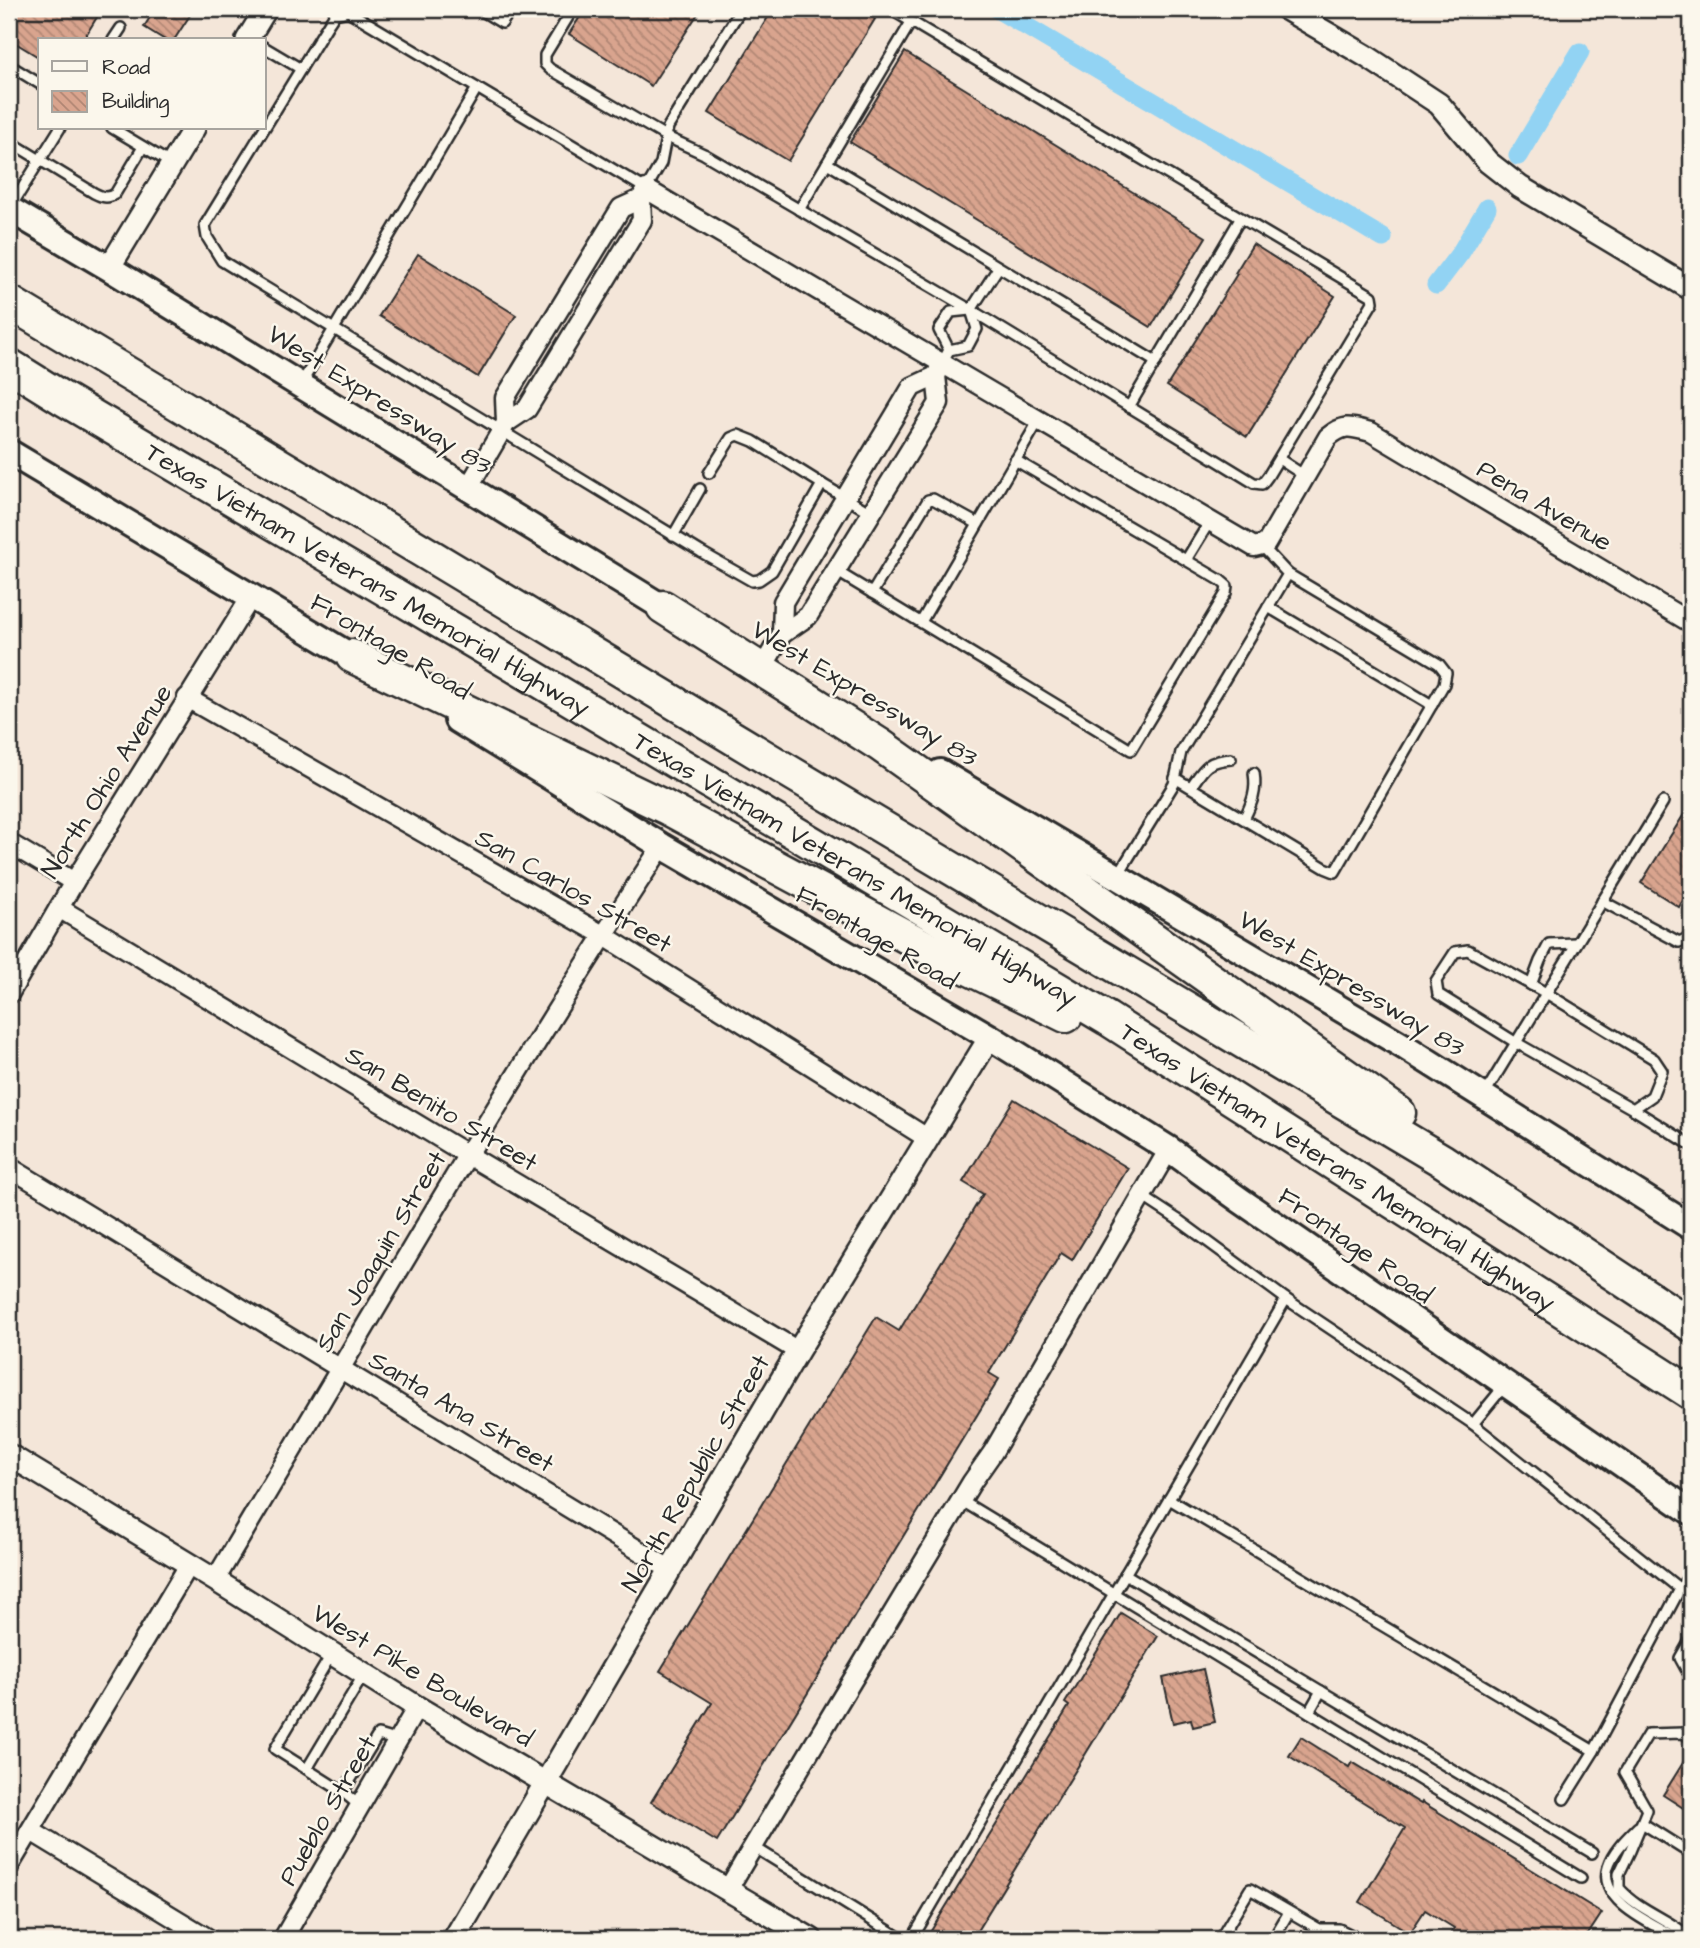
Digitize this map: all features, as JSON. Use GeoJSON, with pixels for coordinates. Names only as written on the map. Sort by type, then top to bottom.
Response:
{"type":"FeatureCollection","features":[{"type":"Feature","properties":{"kind":"highway","name":"Texas Vietnam Veterans Memorial Highway"},"geometry":{"type":"LineString","coordinates":[[9,302],[778,765],[1432,1154],[1691,1323]]}},
{"type":"Feature","properties":{"kind":"highway","name":"Texas Vietnam Veterans Memorial Highway"},"geometry":{"type":"LineString","coordinates":[[9,365],[1096,1012],[1691,1393]]}},
{"type":"Feature","properties":{"kind":"highway"},"geometry":{"type":"LineString","coordinates":[[663,607],[891,753],[1691,1323]]}},
{"type":"Feature","properties":{"kind":"highway"},"geometry":{"type":"LineString","coordinates":[[352,656],[665,807],[933,951],[1217,1089]]}},
{"type":"Feature","properties":{"kind":"main road","name":"West Expressway 83"},"geometry":{"type":"LineString","coordinates":[[9,209],[663,607],[1405,1047],[1691,1227]]}},
{"type":"Feature","properties":{"kind":"main road","name":"Frontage Road"},"geometry":{"type":"LineString","coordinates":[[9,452],[352,656],[662,846],[990,1037],[1169,1149],[1691,1512]]}},
{"type":"Feature","properties":{"kind":"street"},"geometry":{"type":"LineString","coordinates":[[254,38],[266,9]]}},
{"type":"Feature","properties":{"kind":"street"},"geometry":{"type":"LineString","coordinates":[[1286,9],[1366,55],[1439,104],[1488,162],[1520,187],[1691,289]]}},
{"type":"Feature","properties":{"kind":"street"},"geometry":{"type":"LineString","coordinates":[[109,268],[193,130]]}},
{"type":"Feature","properties":{"kind":"street"},"geometry":{"type":"LineString","coordinates":[[468,488],[503,427],[527,409],[642,220],[643,194],[942,363],[1254,547],[1266,544],[1305,476]]}},
{"type":"Feature","properties":{"kind":"street"},"geometry":{"type":"LineString","coordinates":[[782,634],[783,602],[912,387],[942,363]]}},
{"type":"Feature","properties":{"kind":"street"},"geometry":{"type":"LineString","coordinates":[[763,667],[782,634],[808,616],[939,403],[942,363]]}},
{"type":"Feature","properties":{"kind":"street","name":"Pena Avenue"},"geometry":{"type":"LineString","coordinates":[[1305,476],[1328,437],[1339,429],[1348,426],[1371,432],[1691,623]]}},
{"type":"Feature","properties":{"kind":"street","name":"North Ohio Avenue"},"geometry":{"type":"LineString","coordinates":[[9,994],[74,882],[251,597]]}},
{"type":"Feature","properties":{"kind":"street","name":"San Carlos Street"},"geometry":{"type":"LineString","coordinates":[[187,698],[603,935],[927,1138]]}},
{"type":"Feature","properties":{"kind":"street"},"geometry":{"type":"LineString","coordinates":[[9,843],[74,882]]}},
{"type":"Feature","properties":{"kind":"street","name":"San Joaquin Street"},"geometry":{"type":"LineString","coordinates":[[215,1580],[468,1155],[603,935],[662,846]]}},
{"type":"Feature","properties":{"kind":"street","name":"San Benito Street"},"geometry":{"type":"LineString","coordinates":[[59,908],[798,1351]]}},
{"type":"Feature","properties":{"kind":"street","name":"North Republic Street"},"geometry":{"type":"LineString","coordinates":[[454,1939],[798,1351],[990,1037]]}},
{"type":"Feature","properties":{"kind":"street"},"geometry":{"type":"LineString","coordinates":[[728,1889],[962,1502],[1169,1149]]}},
{"type":"Feature","properties":{"kind":"street","name":"Santa Ana Street"},"geometry":{"type":"LineString","coordinates":[[9,1167],[671,1570]]}},
{"type":"Feature","properties":{"kind":"street","name":"West Pike Boulevard"},"geometry":{"type":"LineString","coordinates":[[9,1455],[417,1707],[728,1889],[786,1932],[811,1939]]}},
{"type":"Feature","properties":{"kind":"street"},"geometry":{"type":"LineString","coordinates":[[9,1866],[189,1565]]}},
{"type":"Feature","properties":{"kind":"street","name":"Pueblo Street"},"geometry":{"type":"LineString","coordinates":[[283,1939],[417,1707]]}},
{"type":"Feature","properties":{"kind":"street"},"geometry":{"type":"LineString","coordinates":[[31,1831],[209,1939]]}},
{"type":"Feature","properties":{"kind":"lane"},"geometry":{"type":"LineString","coordinates":[[479,9],[502,23],[511,9]]}},
{"type":"Feature","properties":{"kind":"lane"},"geometry":{"type":"LineString","coordinates":[[573,9],[545,55],[545,64],[550,69],[667,137],[704,154],[971,310],[1254,483],[1262,484],[1373,302],[1372,296],[890,9]]}},
{"type":"Feature","properties":{"kind":"lane"},"geometry":{"type":"LineString","coordinates":[[266,126],[335,14],[348,11],[477,88],[643,194],[661,163],[668,127],[741,9]]}},
{"type":"Feature","properties":{"kind":"lane"},"geometry":{"type":"LineString","coordinates":[[799,210],[911,22]]}},
{"type":"Feature","properties":{"kind":"lane"},"geometry":{"type":"LineString","coordinates":[[114,38],[121,28]]}},
{"type":"Feature","properties":{"kind":"lane"},"geometry":{"type":"LineString","coordinates":[[266,49],[301,69]]}},
{"type":"Feature","properties":{"kind":"lane"},"geometry":{"type":"LineString","coordinates":[[9,65],[38,83]]}},
{"type":"Feature","properties":{"kind":"lane"},"geometry":{"type":"LineString","coordinates":[[301,385],[477,88]]}},
{"type":"Feature","properties":{"kind":"lane"},"geometry":{"type":"LineString","coordinates":[[9,209],[59,130]]}},
{"type":"Feature","properties":{"kind":"lane"},"geometry":{"type":"LineString","coordinates":[[115,130],[172,164]]}},
{"type":"Feature","properties":{"kind":"lane"},"geometry":{"type":"LineString","coordinates":[[264,130],[205,225],[207,237],[222,261],[503,427],[673,536],[752,581],[759,580],[772,571],[822,484]]}},
{"type":"Feature","properties":{"kind":"lane"},"geometry":{"type":"LineString","coordinates":[[9,141],[102,197],[115,194],[143,147]]}},
{"type":"Feature","properties":{"kind":"lane"},"geometry":{"type":"LineString","coordinates":[[827,163],[1156,362]]}},
{"type":"Feature","properties":{"kind":"lane"},"geometry":{"type":"LineString","coordinates":[[1129,407],[1240,219]]}},
{"type":"Feature","properties":{"kind":"lane"},"geometry":{"type":"LineString","coordinates":[[971,310],[998,268]]}},
{"type":"Feature","properties":{"kind":"lane"},"geometry":{"type":"LineString","coordinates":[[971,310],[977,329],[968,346],[942,363],[939,330],[951,312],[971,310]]}},
{"type":"Feature","properties":{"kind":"lane"},"geometry":{"type":"LineString","coordinates":[[921,622],[1039,420]]}},
{"type":"Feature","properties":{"kind":"lane"},"geometry":{"type":"LineString","coordinates":[[709,473],[731,438],[738,435],[753,441],[871,513]]}},
{"type":"Feature","properties":{"kind":"lane"},"geometry":{"type":"LineString","coordinates":[[1279,459],[1305,476]]}},
{"type":"Feature","properties":{"kind":"lane"},"geometry":{"type":"LineString","coordinates":[[836,571],[1131,750],[1226,593],[1227,586],[1015,460]]}},
{"type":"Feature","properties":{"kind":"lane"},"geometry":{"type":"LineString","coordinates":[[673,536],[700,489]]}},
{"type":"Feature","properties":{"kind":"lane"},"geometry":{"type":"LineString","coordinates":[[872,593],[928,500],[933,499],[978,524]]}},
{"type":"Feature","properties":{"kind":"lane"},"geometry":{"type":"LineString","coordinates":[[1186,560],[1210,521]]}},
{"type":"Feature","properties":{"kind":"lane"},"geometry":{"type":"LineString","coordinates":[[1175,778],[1335,872],[1444,684],[1446,673],[1439,664],[1288,574],[1261,545]]}},
{"type":"Feature","properties":{"kind":"lane"},"geometry":{"type":"LineString","coordinates":[[1118,877],[1174,784],[1181,752],[1288,574]]}},
{"type":"Feature","properties":{"kind":"lane"},"geometry":{"type":"LineString","coordinates":[[1268,607],[1432,705]]}},
{"type":"Feature","properties":{"kind":"lane"},"geometry":{"type":"LineString","coordinates":[[1191,787],[1206,764],[1231,759]]}},
{"type":"Feature","properties":{"kind":"lane"},"geometry":{"type":"LineString","coordinates":[[1244,819],[1254,798],[1254,773]]}},
{"type":"Feature","properties":{"kind":"lane"},"geometry":{"type":"LineString","coordinates":[[1483,1096],[1663,802]]}},
{"type":"Feature","properties":{"kind":"lane"},"geometry":{"type":"LineString","coordinates":[[1602,901],[1679,942],[1691,937]]}},
{"type":"Feature","properties":{"kind":"lane"},"geometry":{"type":"LineString","coordinates":[[1531,985],[1539,961],[1549,944],[1576,943]]}},
{"type":"Feature","properties":{"kind":"lane"},"geometry":{"type":"LineString","coordinates":[[1633,1109],[1652,1096],[1662,1072],[1654,1059],[1546,993],[1468,950],[1455,952],[1436,981],[1438,994],[1691,1145]]}},
{"type":"Feature","properties":{"kind":"lane"},"geometry":{"type":"LineString","coordinates":[[1142,1196],[1286,1299],[1473,1424],[1680,1589]]}},
{"type":"Feature","properties":{"kind":"lane"},"geometry":{"type":"LineString","coordinates":[[912,1939],[1286,1299]]}},
{"type":"Feature","properties":{"kind":"lane"},"geometry":{"type":"LineString","coordinates":[[1473,1424],[1506,1384]]}},
{"type":"Feature","properties":{"kind":"lane"},"geometry":{"type":"LineString","coordinates":[[1170,1499],[1594,1751]]}},
{"type":"Feature","properties":{"kind":"lane"},"geometry":{"type":"LineString","coordinates":[[962,1502],[1581,1878]]}},
{"type":"Feature","properties":{"kind":"lane"},"geometry":{"type":"LineString","coordinates":[[1564,1799],[1594,1751],[1691,1573]]}},
{"type":"Feature","properties":{"kind":"lane"},"geometry":{"type":"LineString","coordinates":[[1125,1574],[1592,1853]]}},
{"type":"Feature","properties":{"kind":"lane"},"geometry":{"type":"LineString","coordinates":[[1691,1639],[1679,1658],[1691,1678]]}},
{"type":"Feature","properties":{"kind":"lane"},"geometry":{"type":"LineString","coordinates":[[332,1653],[275,1749],[343,1791],[360,1806]]}},
{"type":"Feature","properties":{"kind":"lane"},"geometry":{"type":"LineString","coordinates":[[307,1769],[365,1674]]}},
{"type":"Feature","properties":{"kind":"lane"},"geometry":{"type":"LineString","coordinates":[[1309,1712],[1321,1691]]}},
{"type":"Feature","properties":{"kind":"lane"},"geometry":{"type":"LineString","coordinates":[[1691,1738],[1683,1733],[1648,1734],[1625,1772],[1647,1810],[1619,1874],[1619,1888],[1629,1899],[1691,1938]]}},
{"type":"Feature","properties":{"kind":"lane"},"geometry":{"type":"LineString","coordinates":[[343,1791],[378,1735],[398,1741]]}},
{"type":"Feature","properties":{"kind":"lane"},"geometry":{"type":"LineString","coordinates":[[1642,1824],[1691,1854]]}},
{"type":"Feature","properties":{"kind":"lane"},"geometry":{"type":"LineString","coordinates":[[1642,1824],[1621,1845],[1608,1868],[1609,1890],[1620,1904],[1679,1939]]}},
{"type":"Feature","properties":{"kind":"lane"},"geometry":{"type":"LineString","coordinates":[[754,1847],[902,1939]]}},
{"type":"Feature","properties":{"kind":"lane"},"geometry":{"type":"LineString","coordinates":[[1220,1939],[1250,1889],[1319,1929],[1339,1930],[1360,1939]]}},
{"type":"Feature","properties":{"kind":"lane"},"geometry":{"type":"LineString","coordinates":[[1273,1939],[1289,1912]]}},
{"type":"Feature","properties":{"kind":"lane"},"geometry":{"type":"LineString","coordinates":[[1324,1939],[1330,1929]]}},
{"type":"Feature","properties":{"kind":"building"},"geometry":{"type":"Polygon","coordinates":[[[9,9],[102,9],[84,38],[38,38],[38,57],[9,39],[9,9]]]}},
{"type":"Feature","properties":{"kind":"building"},"geometry":{"type":"Polygon","coordinates":[[[155,9],[194,9],[175,38],[162,38],[144,27],[155,9]]]}},
{"type":"Feature","properties":{"kind":"building"},"geometry":{"type":"Polygon","coordinates":[[[585,9],[701,9],[651,86],[569,34],[585,9]]]}},
{"type":"Feature","properties":{"kind":"building"},"geometry":{"type":"Polygon","coordinates":[[[773,9],[858,9],[875,19],[788,161],[709,113],[773,9]]]}},
{"type":"Feature","properties":{"kind":"building"},"geometry":{"type":"Polygon","coordinates":[[[905,52],[1206,237],[1151,327],[850,142],[905,52]]]}},
{"type":"Feature","properties":{"kind":"building"},"geometry":{"type":"Polygon","coordinates":[[[1253,244],[1335,296],[1247,437],[1167,386],[1253,244]]]}},
{"type":"Feature","properties":{"kind":"building"},"geometry":{"type":"Polygon","coordinates":[[[418,254],[516,315],[478,377],[379,316],[418,254]]]}},
{"type":"Feature","properties":{"kind":"building"},"geometry":{"type":"Polygon","coordinates":[[[1691,803],[1691,887],[1679,907],[1641,883],[1691,803]]]}},
{"type":"Feature","properties":{"kind":"building"},"geometry":{"type":"Polygon","coordinates":[[[1014,1099],[1128,1168],[1072,1260],[1061,1253],[989,1373],[999,1379],[717,1842],[651,1802],[712,1703],[660,1671],[876,1317],[899,1331],[983,1194],[963,1182],[1014,1099]]]}},
{"type":"Feature","properties":{"kind":"building"},"geometry":{"type":"Polygon","coordinates":[[[1121,1613],[1158,1636],[972,1939],[926,1939],[1069,1706],[1065,1703],[1121,1613]]]}},
{"type":"Feature","properties":{"kind":"building"},"geometry":{"type":"Polygon","coordinates":[[[1203,1669],[1215,1722],[1193,1727],[1191,1719],[1173,1723],[1163,1678],[1203,1669]]]}},
{"type":"Feature","properties":{"kind":"building"},"geometry":{"type":"Polygon","coordinates":[[[1301,1737],[1349,1767],[1352,1762],[1421,1804],[1422,1802],[1602,1913],[1585,1939],[1447,1939],[1454,1928],[1425,1910],[1410,1933],[1360,1902],[1405,1828],[1289,1756],[1301,1737]]]}},
{"type":"Feature","properties":{"kind":"building"},"geometry":{"type":"Polygon","coordinates":[[[1691,1750],[1691,1813],[1663,1795],[1691,1750]]]}},
{"type":"Feature","properties":{"kind":"waterway"},"geometry":{"type":"LineString","coordinates":[[997,9],[1383,238]]}},
{"type":"Feature","properties":{"kind":"waterway"},"geometry":{"type":"LineString","coordinates":[[1518,156],[1580,52]]}},
{"type":"Feature","properties":{"kind":"waterway"},"geometry":{"type":"LineString","coordinates":[[1436,285],[1461,252],[1487,208]]}}]}
